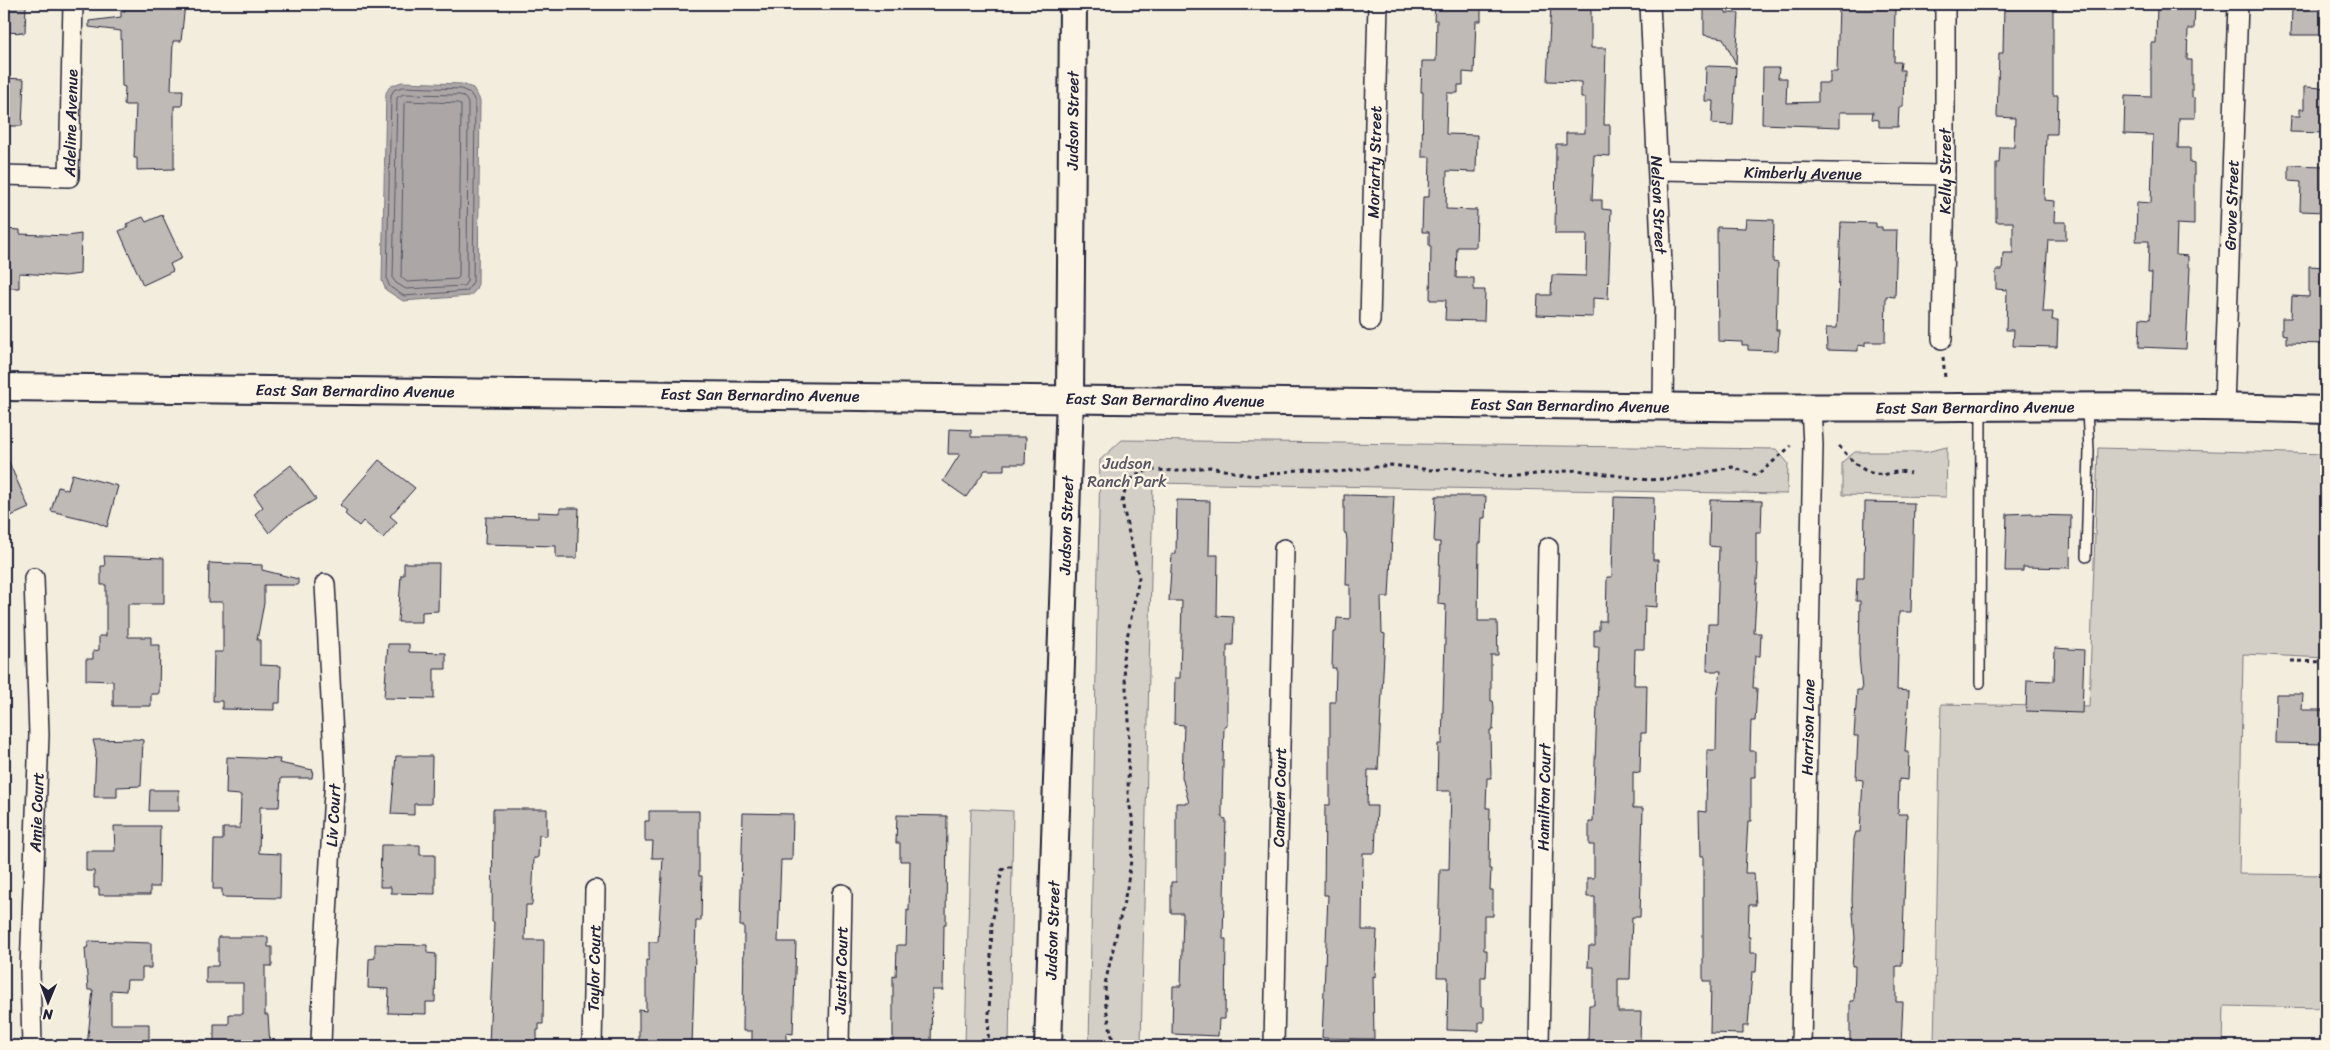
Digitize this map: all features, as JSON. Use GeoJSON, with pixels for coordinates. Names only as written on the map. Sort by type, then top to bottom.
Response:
{"type":"FeatureCollection","features":[{"type":"Feature","properties":{"kind":"street","name":"Adeline Avenue"},"geometry":{"type":"LineString","coordinates":[[4,176],[69,177],[73,4]]}},
{"type":"Feature","properties":{"kind":"street","name":"Judson Street"},"geometry":{"type":"LineString","coordinates":[[1048,1046],[1070,397],[1072,4]]}},
{"type":"Feature","properties":{"kind":"street","name":"Moriarty Street"},"geometry":{"type":"LineString","coordinates":[[1370,321],[1378,4]]}},
{"type":"Feature","properties":{"kind":"street","name":"Nelson Street"},"geometry":{"type":"LineString","coordinates":[[1650,4],[1664,309],[1663,406]]}},
{"type":"Feature","properties":{"kind":"street","name":"Kelly Street"},"geometry":{"type":"LineString","coordinates":[[1942,339],[1945,175],[1945,4]]}},
{"type":"Feature","properties":{"kind":"street","name":"Grove Street"},"geometry":{"type":"LineString","coordinates":[[2224,406],[2238,4]]}},
{"type":"Feature","properties":{"kind":"street","name":"Kimberly Avenue"},"geometry":{"type":"LineString","coordinates":[[1659,170],[1945,175]]}},
{"type":"Feature","properties":{"kind":"street","name":"East San Bernardino Avenue"},"geometry":{"type":"LineString","coordinates":[[4,387],[1070,397],[1811,408],[2224,406],[2326,410]]}},
{"type":"Feature","properties":{"kind":"street","name":"Harrison Lane"},"geometry":{"type":"LineString","coordinates":[[1801,1046],[1812,445],[1811,408]]}},
{"type":"Feature","properties":{"kind":"street","name":"Hamilton Court"},"geometry":{"type":"LineString","coordinates":[[1539,1046],[1548,548]]}},
{"type":"Feature","properties":{"kind":"street","name":"Camden Court"},"geometry":{"type":"LineString","coordinates":[[1274,1046],[1284,549]]}},
{"type":"Feature","properties":{"kind":"street","name":"Amie Court"},"geometry":{"type":"LineString","coordinates":[[32,1046],[30,970],[39,735],[34,578]]}},
{"type":"Feature","properties":{"kind":"street","name":"Liv Court"},"geometry":{"type":"LineString","coordinates":[[322,1046],[323,985],[335,775],[325,584]]}},
{"type":"Feature","properties":{"kind":"street","name":"Taylor Court"},"geometry":{"type":"LineString","coordinates":[[592,1046],[594,890]]}},
{"type":"Feature","properties":{"kind":"street","name":"Justin Court"},"geometry":{"type":"LineString","coordinates":[[839,1046],[842,894]]}},
{"type":"Feature","properties":{"kind":"lane"},"geometry":{"type":"LineString","coordinates":[[1980,683],[1981,406]]}},
{"type":"Feature","properties":{"kind":"lane"},"geometry":{"type":"LineString","coordinates":[[2086,557],[2089,451],[2087,407]]}},
{"type":"Feature","properties":{"kind":"path"},"geometry":{"type":"LineString","coordinates":[[1114,1046],[1106,1008],[1105,984],[1127,888],[1132,854],[1134,827],[1128,797],[1129,718],[1123,658],[1139,578],[1122,502],[1127,484],[1137,474],[1151,470],[1178,471],[1210,467],[1253,476],[1306,469],[1338,472],[1391,465],[1430,470],[1456,468],[1507,477],[1576,470],[1649,480],[1686,477],[1732,467],[1754,475],[1760,474],[1790,446]]}},
{"type":"Feature","properties":{"kind":"path"},"geometry":{"type":"LineString","coordinates":[[1839,446],[1862,469],[1871,474],[1904,471],[1910,474]]}},
{"type":"Feature","properties":{"kind":"path"},"geometry":{"type":"LineString","coordinates":[[2291,661],[2326,662]]}},
{"type":"Feature","properties":{"kind":"path"},"geometry":{"type":"LineString","coordinates":[[988,1046],[992,923],[1002,870],[1006,867],[1015,867]]}},
{"type":"Feature","properties":{"kind":"green space","name":"Judson Ranch Park"},"geometry":{"type":"Polygon","coordinates":[[[1122,440],[1776,449],[1788,463],[1787,494],[1153,483],[1141,1046],[1089,1046],[1100,460],[1122,440]]]}},
{"type":"Feature","properties":{"kind":"green space"},"geometry":{"type":"Polygon","coordinates":[[[1947,447],[1946,497],[1842,495],[1842,462],[1855,452],[1926,452],[1947,447]]]}},
{"type":"Feature","properties":{"kind":"green space"},"geometry":{"type":"Polygon","coordinates":[[[2098,448],[2326,454],[2326,658],[2243,654],[2239,874],[2326,875],[2326,1008],[2224,1006],[2223,1046],[1934,1046],[1941,704],[2089,707],[2098,448]]]}},
{"type":"Feature","properties":{"kind":"green space"},"geometry":{"type":"Polygon","coordinates":[[[971,809],[1013,811],[1009,1046],[965,1046],[971,809]]]}},
{"type":"Feature","properties":{"kind":"water"},"geometry":{"type":"Polygon","coordinates":[[[402,82],[462,84],[473,88],[480,100],[478,284],[470,296],[403,301],[386,290],[382,281],[386,93],[390,86],[402,82]]]}},
{"type":"Feature","properties":{"kind":"building"},"geometry":{"type":"Polygon","coordinates":[[[4,4],[26,4],[25,33],[4,32],[4,4]]]}},
{"type":"Feature","properties":{"kind":"building"},"geometry":{"type":"Polygon","coordinates":[[[125,4],[185,4],[181,41],[173,41],[171,90],[183,90],[182,106],[174,106],[174,169],[137,170],[137,158],[134,158],[136,105],[124,105],[125,87],[122,86],[121,31],[89,27],[89,21],[121,17],[121,11],[125,11],[125,4]]]}},
{"type":"Feature","properties":{"kind":"building"},"geometry":{"type":"Polygon","coordinates":[[[1435,4],[1481,4],[1481,21],[1476,21],[1474,73],[1463,72],[1463,85],[1458,85],[1458,93],[1447,93],[1446,134],[1477,135],[1476,172],[1447,171],[1446,209],[1477,210],[1476,247],[1457,247],[1456,278],[1474,278],[1474,290],[1485,290],[1484,321],[1445,320],[1446,300],[1430,300],[1431,246],[1429,246],[1429,232],[1422,232],[1423,197],[1429,197],[1430,157],[1422,157],[1423,92],[1421,92],[1422,61],[1436,61],[1437,20],[1434,20],[1435,4]]]}},
{"type":"Feature","properties":{"kind":"building"},"geometry":{"type":"Polygon","coordinates":[[[1551,4],[1591,4],[1591,48],[1606,48],[1604,125],[1610,125],[1610,156],[1594,155],[1592,200],[1602,200],[1602,209],[1611,210],[1608,299],[1593,298],[1593,317],[1537,315],[1538,295],[1551,295],[1552,275],[1586,276],[1587,234],[1555,234],[1556,144],[1566,144],[1566,133],[1585,133],[1585,98],[1581,98],[1581,82],[1547,81],[1551,4]]]}},
{"type":"Feature","properties":{"kind":"building"},"geometry":{"type":"Polygon","coordinates":[[[1839,4],[1873,4],[1873,8],[1895,8],[1894,62],[1901,62],[1900,70],[1904,70],[1903,107],[1899,107],[1898,127],[1879,127],[1879,120],[1872,119],[1873,112],[1840,112],[1840,127],[1762,124],[1763,68],[1779,68],[1778,78],[1787,78],[1786,103],[1818,102],[1818,83],[1830,83],[1830,72],[1837,72],[1839,4]]]}},
{"type":"Feature","properties":{"kind":"building"},"geometry":{"type":"Polygon","coordinates":[[[2004,4],[2053,4],[2053,95],[2058,95],[2057,134],[2046,134],[2044,200],[2055,201],[2054,222],[2066,222],[2066,240],[2048,240],[2043,312],[2053,312],[2052,320],[2058,320],[2057,347],[2013,346],[2014,330],[2006,330],[2007,290],[1996,289],[1996,270],[2002,270],[2003,253],[2013,253],[2013,222],[1996,222],[1996,163],[1999,163],[2000,147],[2014,147],[2015,118],[1997,117],[1999,53],[2003,53],[2004,4]]]}},
{"type":"Feature","properties":{"kind":"building"},"geometry":{"type":"Polygon","coordinates":[[[2157,4],[2195,4],[2194,29],[2188,29],[2187,60],[2192,60],[2192,98],[2195,98],[2195,118],[2179,118],[2178,148],[2190,148],[2190,163],[2194,164],[2194,225],[2177,224],[2176,255],[2188,256],[2188,267],[2190,267],[2186,349],[2139,347],[2140,318],[2150,319],[2152,273],[2148,273],[2149,241],[2136,241],[2137,202],[2151,203],[2153,135],[2124,134],[2125,96],[2151,97],[2151,43],[2156,43],[2157,4]]]}},
{"type":"Feature","properties":{"kind":"building"},"geometry":{"type":"Polygon","coordinates":[[[2297,4],[2326,4],[2326,35],[2291,35],[2292,9],[2297,10],[2297,4]]]}},
{"type":"Feature","properties":{"kind":"building"},"geometry":{"type":"Polygon","coordinates":[[[1704,5],[1726,5],[1726,13],[1739,13],[1736,64],[1723,38],[1704,35],[1704,5]]]}},
{"type":"Feature","properties":{"kind":"building"},"geometry":{"type":"Polygon","coordinates":[[[1706,66],[1736,67],[1733,125],[1712,124],[1713,101],[1705,101],[1706,66]]]}},
{"type":"Feature","properties":{"kind":"building"},"geometry":{"type":"Polygon","coordinates":[[[4,78],[24,79],[22,126],[4,126],[4,78]]]}},
{"type":"Feature","properties":{"kind":"building"},"geometry":{"type":"Polygon","coordinates":[[[2304,87],[2326,88],[2326,133],[2290,132],[2291,116],[2300,116],[2300,109],[2304,109],[2304,87]]]}},
{"type":"Feature","properties":{"kind":"building"},"geometry":{"type":"Polygon","coordinates":[[[2289,165],[2326,166],[2326,212],[2300,211],[2301,182],[2289,181],[2289,165]]]}},
{"type":"Feature","properties":{"kind":"building"},"geometry":{"type":"Polygon","coordinates":[[[162,215],[182,258],[170,264],[173,271],[143,285],[119,231],[128,227],[126,224],[143,217],[146,222],[162,215]]]}},
{"type":"Feature","properties":{"kind":"building"},"geometry":{"type":"Polygon","coordinates":[[[1746,219],[1774,220],[1773,262],[1778,263],[1776,330],[1779,330],[1778,351],[1748,350],[1748,345],[1742,345],[1742,342],[1718,341],[1717,227],[1745,228],[1746,219]]]}},
{"type":"Feature","properties":{"kind":"building"},"geometry":{"type":"Polygon","coordinates":[[[1841,222],[1876,223],[1876,227],[1882,227],[1882,230],[1897,230],[1895,297],[1886,296],[1885,342],[1865,342],[1865,346],[1858,345],[1858,351],[1827,350],[1826,328],[1837,328],[1841,222]]]}},
{"type":"Feature","properties":{"kind":"building"},"geometry":{"type":"Polygon","coordinates":[[[4,229],[20,230],[20,234],[67,236],[81,234],[80,274],[65,276],[19,273],[19,288],[4,288],[4,229]]]}},
{"type":"Feature","properties":{"kind":"building"},"geometry":{"type":"Polygon","coordinates":[[[2309,266],[2326,267],[2326,344],[2286,343],[2286,335],[2282,334],[2282,318],[2291,318],[2292,296],[2309,297],[2309,266]]]}},
{"type":"Feature","properties":{"kind":"building"},"geometry":{"type":"Polygon","coordinates":[[[949,429],[971,430],[971,437],[1026,437],[1025,464],[1004,464],[1004,470],[985,470],[966,497],[943,481],[960,454],[948,454],[949,429]]]}},
{"type":"Feature","properties":{"kind":"building"},"geometry":{"type":"Polygon","coordinates":[[[4,451],[29,508],[4,519],[4,451]]]}},
{"type":"Feature","properties":{"kind":"building"},"geometry":{"type":"Polygon","coordinates":[[[379,460],[415,488],[390,516],[397,522],[383,538],[363,521],[359,526],[345,514],[347,511],[340,505],[379,460]]]}},
{"type":"Feature","properties":{"kind":"building"},"geometry":{"type":"Polygon","coordinates":[[[291,465],[316,499],[285,518],[269,533],[255,514],[263,507],[254,494],[291,465]]]}},
{"type":"Feature","properties":{"kind":"building"},"geometry":{"type":"Polygon","coordinates":[[[72,474],[118,486],[107,527],[93,521],[51,511],[58,487],[68,490],[72,474]]]}},
{"type":"Feature","properties":{"kind":"building"},"geometry":{"type":"Polygon","coordinates":[[[1344,495],[1394,496],[1389,597],[1381,597],[1382,633],[1385,634],[1378,770],[1368,770],[1367,806],[1377,806],[1375,853],[1363,853],[1362,930],[1377,930],[1375,977],[1373,976],[1374,1039],[1322,1038],[1328,895],[1324,895],[1325,805],[1330,805],[1330,702],[1335,702],[1336,668],[1332,668],[1333,632],[1336,632],[1337,618],[1350,619],[1350,585],[1346,585],[1347,541],[1346,533],[1344,533],[1344,495]]]}},
{"type":"Feature","properties":{"kind":"building"},"geometry":{"type":"Polygon","coordinates":[[[1436,496],[1486,496],[1485,518],[1482,518],[1481,543],[1479,543],[1478,621],[1497,621],[1498,655],[1491,655],[1491,701],[1493,701],[1494,707],[1493,730],[1490,730],[1491,778],[1487,778],[1486,808],[1490,808],[1489,869],[1491,869],[1490,890],[1493,890],[1493,916],[1484,916],[1484,950],[1487,950],[1487,956],[1486,977],[1481,977],[1481,1006],[1484,1007],[1484,1022],[1479,1022],[1479,1031],[1447,1030],[1448,977],[1437,977],[1440,869],[1449,869],[1451,791],[1437,791],[1438,744],[1442,744],[1446,605],[1438,604],[1440,542],[1434,542],[1436,496]]]}},
{"type":"Feature","properties":{"kind":"building"},"geometry":{"type":"Polygon","coordinates":[[[1614,497],[1654,498],[1653,560],[1658,560],[1657,607],[1645,606],[1644,649],[1635,649],[1634,685],[1647,685],[1646,733],[1641,733],[1640,773],[1633,772],[1633,808],[1643,808],[1640,917],[1632,917],[1630,979],[1618,979],[1618,1012],[1641,1012],[1640,1042],[1588,1041],[1589,1005],[1594,1005],[1594,967],[1588,967],[1589,946],[1595,946],[1595,897],[1587,897],[1587,878],[1594,878],[1594,845],[1589,845],[1589,822],[1593,822],[1599,647],[1594,647],[1594,630],[1599,630],[1599,621],[1606,621],[1607,577],[1612,577],[1614,497]]]}},
{"type":"Feature","properties":{"kind":"building"},"geometry":{"type":"Polygon","coordinates":[[[1177,500],[1210,501],[1209,555],[1218,555],[1217,616],[1234,617],[1233,645],[1227,645],[1227,726],[1224,726],[1222,804],[1222,818],[1226,819],[1223,939],[1226,939],[1225,1019],[1219,1019],[1218,1036],[1172,1034],[1173,986],[1181,986],[1183,913],[1171,913],[1171,882],[1176,882],[1176,803],[1189,803],[1182,777],[1184,725],[1174,724],[1175,678],[1180,678],[1182,601],[1169,601],[1172,554],[1176,554],[1177,500]]]}},
{"type":"Feature","properties":{"kind":"building"},"geometry":{"type":"Polygon","coordinates":[[[1710,500],[1762,501],[1761,532],[1756,532],[1756,564],[1758,564],[1754,633],[1761,633],[1760,656],[1755,656],[1753,688],[1757,688],[1755,721],[1751,721],[1750,751],[1755,751],[1755,777],[1751,777],[1751,821],[1748,821],[1745,873],[1754,873],[1756,905],[1749,905],[1748,937],[1750,937],[1750,953],[1757,953],[1756,972],[1752,972],[1748,1026],[1743,1026],[1743,1034],[1710,1033],[1711,981],[1703,981],[1703,857],[1700,857],[1699,811],[1706,812],[1707,750],[1716,750],[1717,697],[1721,671],[1707,671],[1708,624],[1717,624],[1719,547],[1709,546],[1710,500]]]}},
{"type":"Feature","properties":{"kind":"building"},"geometry":{"type":"Polygon","coordinates":[[[1865,502],[1914,503],[1911,612],[1899,612],[1897,690],[1909,691],[1905,752],[1909,752],[1908,780],[1899,779],[1898,814],[1907,814],[1902,966],[1896,966],[1896,1002],[1903,1002],[1901,1046],[1850,1046],[1850,1001],[1854,1001],[1855,966],[1852,966],[1855,938],[1852,901],[1854,839],[1856,832],[1860,832],[1863,780],[1856,779],[1858,736],[1854,736],[1857,690],[1862,690],[1859,655],[1860,601],[1856,601],[1857,578],[1864,578],[1865,502]]]}},
{"type":"Feature","properties":{"kind":"building"},"geometry":{"type":"Polygon","coordinates":[[[560,508],[579,508],[577,558],[556,558],[556,546],[485,544],[486,517],[538,518],[538,512],[560,513],[560,508]]]}},
{"type":"Feature","properties":{"kind":"building"},"geometry":{"type":"Polygon","coordinates":[[[2032,513],[2032,515],[2071,516],[2070,568],[2023,567],[2023,571],[2005,571],[2007,514],[2032,513]]]}},
{"type":"Feature","properties":{"kind":"building"},"geometry":{"type":"Polygon","coordinates":[[[104,556],[164,558],[164,604],[128,604],[128,637],[151,637],[151,645],[160,645],[159,694],[151,694],[151,706],[113,706],[113,681],[86,680],[86,659],[93,659],[93,651],[99,650],[99,636],[106,636],[106,585],[101,585],[101,566],[105,566],[104,556]]]}},
{"type":"Feature","properties":{"kind":"building"},"geometry":{"type":"Polygon","coordinates":[[[209,563],[262,565],[262,570],[298,579],[298,585],[264,585],[264,603],[257,640],[260,640],[260,665],[281,666],[280,703],[274,703],[274,710],[222,709],[222,701],[213,701],[214,652],[223,652],[223,602],[208,602],[209,563]]]}},
{"type":"Feature","properties":{"kind":"building"},"geometry":{"type":"Polygon","coordinates":[[[404,563],[439,563],[438,611],[422,612],[422,622],[398,622],[401,575],[404,575],[404,563]]]}},
{"type":"Feature","properties":{"kind":"building"},"geometry":{"type":"Polygon","coordinates":[[[388,644],[409,644],[409,652],[446,653],[446,669],[434,669],[434,699],[384,698],[388,644]]]}},
{"type":"Feature","properties":{"kind":"building"},"geometry":{"type":"Polygon","coordinates":[[[2055,648],[2084,650],[2082,713],[2026,711],[2027,680],[2054,681],[2055,648]]]}},
{"type":"Feature","properties":{"kind":"building"},"geometry":{"type":"Polygon","coordinates":[[[2276,694],[2303,694],[2302,710],[2326,710],[2326,744],[2275,743],[2276,694]]]}},
{"type":"Feature","properties":{"kind":"building"},"geometry":{"type":"Polygon","coordinates":[[[93,740],[143,740],[141,786],[117,787],[117,797],[94,797],[96,752],[93,740]]]}},
{"type":"Feature","properties":{"kind":"building"},"geometry":{"type":"Polygon","coordinates":[[[396,756],[432,756],[431,804],[414,804],[414,815],[391,814],[396,756]]]}},
{"type":"Feature","properties":{"kind":"building"},"geometry":{"type":"Polygon","coordinates":[[[227,757],[280,759],[279,763],[313,770],[312,778],[281,778],[279,807],[260,807],[259,853],[281,854],[280,898],[222,897],[222,889],[213,889],[214,840],[223,840],[223,828],[240,828],[241,795],[226,794],[227,757]]]}},
{"type":"Feature","properties":{"kind":"building"},"geometry":{"type":"Polygon","coordinates":[[[150,790],[179,790],[179,811],[149,811],[150,790]]]}},
{"type":"Feature","properties":{"kind":"building"},"geometry":{"type":"Polygon","coordinates":[[[493,809],[547,809],[547,836],[539,835],[538,858],[534,858],[532,905],[526,905],[525,940],[544,940],[543,1024],[539,1024],[539,1030],[537,1030],[537,1046],[489,1046],[494,922],[492,922],[493,809]]]}},
{"type":"Feature","properties":{"kind":"building"},"geometry":{"type":"Polygon","coordinates":[[[649,811],[699,811],[699,876],[702,876],[701,921],[696,921],[692,1046],[639,1046],[639,1010],[646,1011],[646,960],[649,960],[649,942],[658,942],[663,858],[652,858],[653,841],[645,841],[645,821],[649,821],[649,811]]]}},
{"type":"Feature","properties":{"kind":"building"},"geometry":{"type":"Polygon","coordinates":[[[743,813],[793,814],[792,860],[781,860],[778,942],[796,942],[793,1034],[786,1033],[786,1046],[752,1046],[752,1031],[743,1031],[744,926],[740,926],[743,813]]]}},
{"type":"Feature","properties":{"kind":"building"},"geometry":{"type":"Polygon","coordinates":[[[897,815],[947,816],[943,990],[932,990],[931,1046],[893,1046],[893,976],[896,977],[897,945],[906,945],[910,861],[900,861],[900,843],[896,843],[897,815]]]}},
{"type":"Feature","properties":{"kind":"building"},"geometry":{"type":"Polygon","coordinates":[[[114,826],[160,826],[159,887],[150,887],[150,895],[99,895],[99,888],[94,888],[94,871],[86,871],[86,851],[115,851],[114,826]]]}},
{"type":"Feature","properties":{"kind":"building"},"geometry":{"type":"Polygon","coordinates":[[[381,845],[420,845],[420,855],[435,855],[435,894],[391,893],[391,887],[380,887],[381,845]]]}},
{"type":"Feature","properties":{"kind":"building"},"geometry":{"type":"Polygon","coordinates":[[[218,937],[268,937],[268,947],[272,947],[272,966],[265,966],[265,1015],[268,1015],[270,1046],[214,1046],[214,1024],[229,1024],[229,1014],[243,1014],[243,983],[206,983],[206,966],[218,966],[218,937]]]}},
{"type":"Feature","properties":{"kind":"building"},"geometry":{"type":"Polygon","coordinates":[[[89,941],[151,943],[151,968],[142,968],[142,980],[127,980],[126,991],[111,990],[111,1024],[149,1024],[149,1040],[146,1040],[146,1046],[87,1046],[93,990],[88,990],[85,948],[87,948],[89,941]]]}},
{"type":"Feature","properties":{"kind":"building"},"geometry":{"type":"Polygon","coordinates":[[[375,944],[427,945],[427,953],[436,954],[435,1002],[426,1002],[426,1014],[388,1013],[389,989],[368,988],[369,959],[375,958],[375,944]]]}}]}
